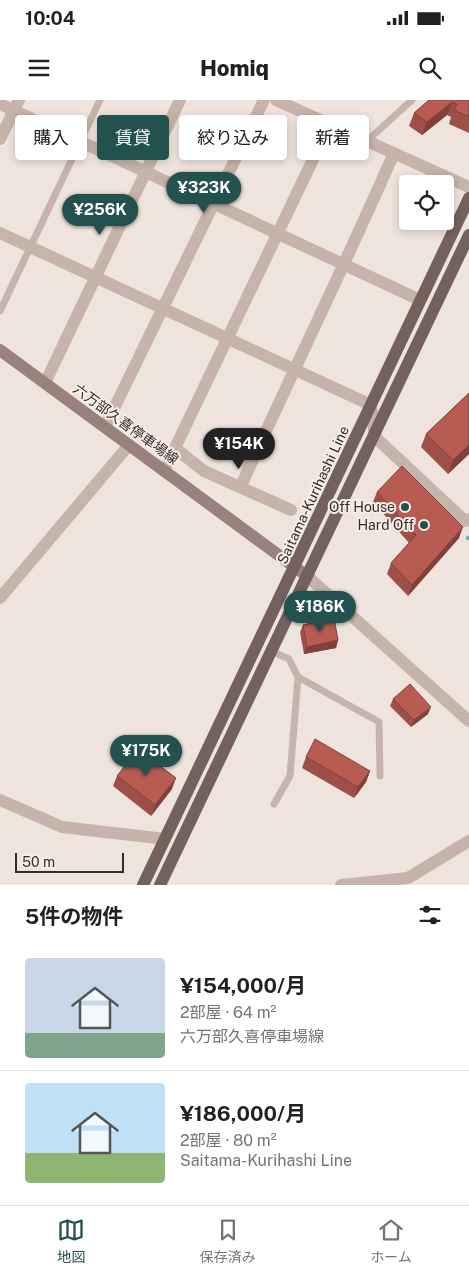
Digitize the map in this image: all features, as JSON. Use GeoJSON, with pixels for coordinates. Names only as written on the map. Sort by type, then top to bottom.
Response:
{"type":"FeatureCollection","features":[{"type":"Feature","properties":{"kind":"main road","name":"Saitama-Kurihashi Line"},"geometry":{"type":"LineString","coordinates":[[143,885],[469,198]]}},
{"type":"Feature","properties":{"kind":"main road","name":"Saitama-Kurihashi Line"},"geometry":{"type":"LineString","coordinates":[[160,885],[306,576],[375,437],[469,235]]}},
{"type":"Feature","properties":{"kind":"main road","name":"六万部久喜停車場線"},"geometry":{"type":"LineString","coordinates":[[0,350],[306,576]]}},
{"type":"Feature","properties":{"kind":"street"},"geometry":{"type":"LineString","coordinates":[[45,383],[180,100]]}},
{"type":"Feature","properties":{"kind":"street"},"geometry":{"type":"LineString","coordinates":[[105,427],[264,100]]}},
{"type":"Feature","properties":{"kind":"street"},"geometry":{"type":"LineString","coordinates":[[276,100],[310,115]]}},
{"type":"Feature","properties":{"kind":"street"},"geometry":{"type":"LineString","coordinates":[[0,104],[17,105],[34,115]]}},
{"type":"Feature","properties":{"kind":"street"},"geometry":{"type":"LineString","coordinates":[[0,139],[17,105]]}},
{"type":"Feature","properties":{"kind":"street"},"geometry":{"type":"LineString","coordinates":[[369,142],[469,187]]}},
{"type":"Feature","properties":{"kind":"street"},"geometry":{"type":"LineString","coordinates":[[87,144],[420,300]]}},
{"type":"Feature","properties":{"kind":"street"},"geometry":{"type":"LineString","coordinates":[[240,486],[345,265],[394,154]]}},
{"type":"Feature","properties":{"kind":"street"},"geometry":{"type":"LineString","coordinates":[[164,471],[313,160]]}},
{"type":"Feature","properties":{"kind":"street"},"geometry":{"type":"LineString","coordinates":[[0,233],[162,310],[372,404],[375,437],[466,521],[469,519]]}},
{"type":"Feature","properties":{"kind":"street"},"geometry":{"type":"LineString","coordinates":[[0,598],[129,445]]}},
{"type":"Feature","properties":{"kind":"street"},"geometry":{"type":"LineString","coordinates":[[175,448],[204,471],[291,510]]}},
{"type":"Feature","properties":{"kind":"street"},"geometry":{"type":"LineString","coordinates":[[306,576],[469,721]]}},
{"type":"Feature","properties":{"kind":"street"},"geometry":{"type":"LineString","coordinates":[[0,800],[62,827],[165,839]]}},
{"type":"Feature","properties":{"kind":"street"},"geometry":{"type":"LineString","coordinates":[[341,885],[408,878],[469,841]]}},
{"type":"Feature","properties":{"kind":"lane"},"geometry":{"type":"LineString","coordinates":[[87,127],[100,100]]}},
{"type":"Feature","properties":{"kind":"lane"},"geometry":{"type":"LineString","coordinates":[[369,138],[412,100]]}},
{"type":"Feature","properties":{"kind":"lane"},"geometry":{"type":"LineString","coordinates":[[0,311],[71,160]]}},
{"type":"Feature","properties":{"kind":"lane"},"geometry":{"type":"LineString","coordinates":[[271,651],[289,659],[298,677],[290,776],[274,804]]}},
{"type":"Feature","properties":{"kind":"lane"},"geometry":{"type":"LineString","coordinates":[[298,677],[379,722],[380,776]]}},
{"type":"Feature","properties":{"kind":"building"},"geometry":{"type":"Polygon","coordinates":[[[429,100],[469,100],[469,117],[454,110],[457,104],[452,102],[427,122],[414,113],[429,100]]]}},
{"type":"Feature","properties":{"kind":"building"},"geometry":{"type":"Polygon","coordinates":[[[469,393],[469,445],[453,460],[426,434],[469,393]]]}},
{"type":"Feature","properties":{"kind":"building"},"geometry":{"type":"Polygon","coordinates":[[[402,466],[463,527],[412,585],[391,563],[416,535],[377,492],[402,466]]]}},
{"type":"Feature","properties":{"kind":"building"},"geometry":{"type":"Polygon","coordinates":[[[334,618],[338,640],[307,647],[303,625],[334,618]]]}},
{"type":"Feature","properties":{"kind":"building"},"geometry":{"type":"Polygon","coordinates":[[[410,684],[431,707],[414,720],[393,699],[410,684]]]}},
{"type":"Feature","properties":{"kind":"building"},"geometry":{"type":"Polygon","coordinates":[[[315,739],[370,771],[358,787],[306,757],[315,739]]]}},
{"type":"Feature","properties":{"kind":"building"},"geometry":{"type":"Polygon","coordinates":[[[138,749],[176,778],[155,805],[117,776],[138,749]]]}},
{"type":"Feature","properties":{"kind":"place","name":"Off House"},"geometry":{"type":"Point","coordinates":[405,507]}},
{"type":"Feature","properties":{"kind":"place","name":"Hard Off"},"geometry":{"type":"Point","coordinates":[424,525]}}]}
